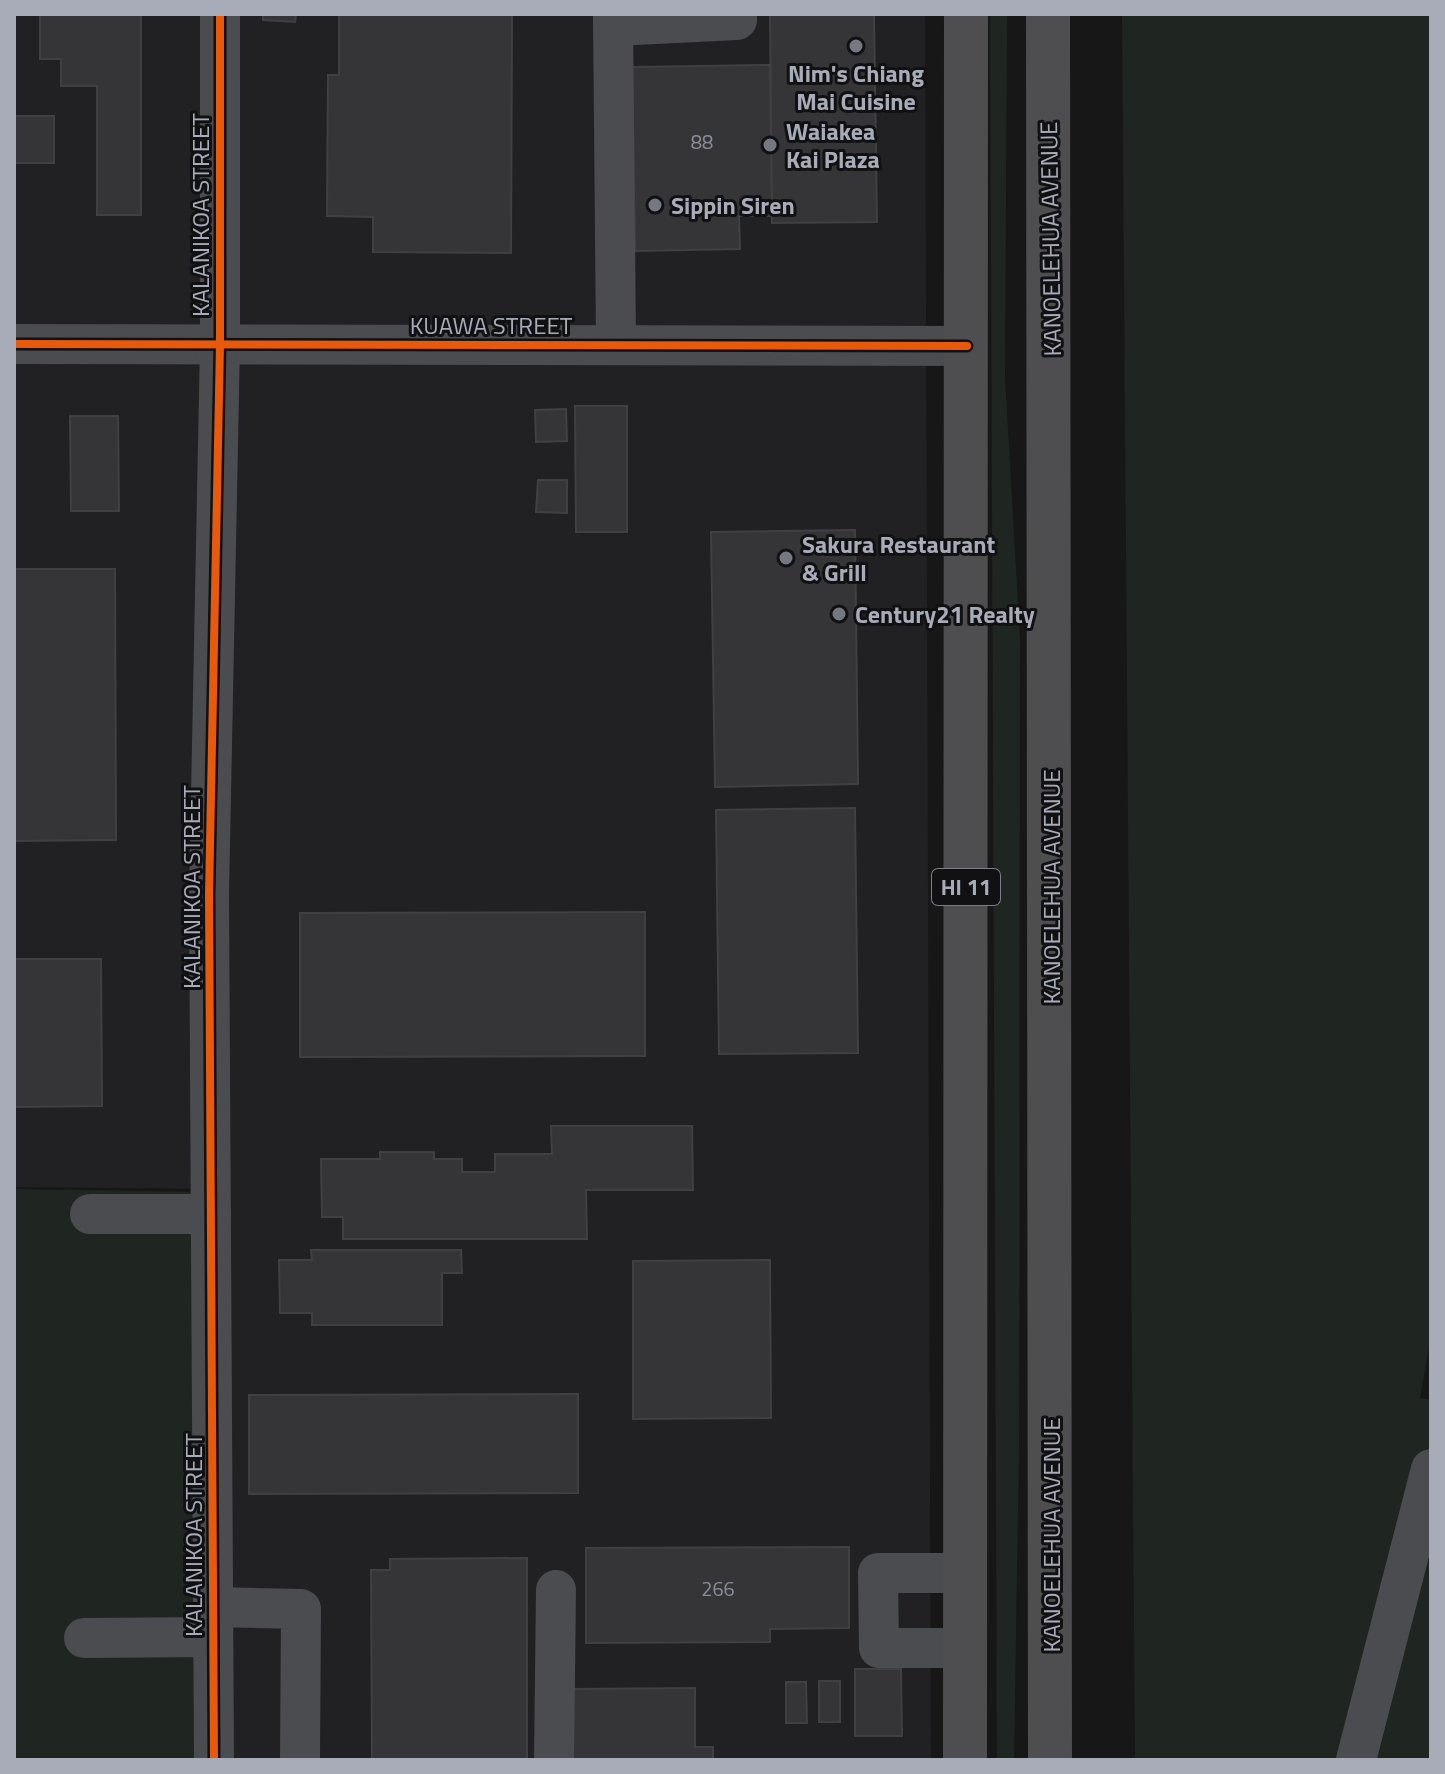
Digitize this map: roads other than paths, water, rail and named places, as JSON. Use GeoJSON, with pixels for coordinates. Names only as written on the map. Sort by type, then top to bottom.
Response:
{"type":"FeatureCollection","features":[{"type":"Feature","properties":{"kind":"highway","name":"HI 11"},"geometry":{"type":"LineString","coordinates":[[965,1760],[966,14]]}},
{"type":"Feature","properties":{"kind":"highway","name":"KANOELEHUA AVENUE"},"geometry":{"type":"LineString","coordinates":[[1048,14],[1050,1760]]}},
{"type":"Feature","properties":{"kind":"street","name":"KALANIKOA STREET"},"geometry":{"type":"LineString","coordinates":[[214,1760],[209,895],[220,344],[220,14]]}},
{"type":"Feature","properties":{"kind":"street"},"geometry":{"type":"LineString","coordinates":[[616,345],[613,20],[737,20],[737,14]]}},
{"type":"Feature","properties":{"kind":"street","name":"KUAWA STREET"},"geometry":{"type":"LineString","coordinates":[[14,344],[967,346]]}},
{"type":"Feature","properties":{"kind":"street"},"geometry":{"type":"LineString","coordinates":[[90,1214],[211,1214]]}},
{"type":"Feature","properties":{"kind":"street"},"geometry":{"type":"LineString","coordinates":[[1356,1760],[1431,1469]]}},
{"type":"Feature","properties":{"kind":"street"},"geometry":{"type":"LineString","coordinates":[[966,1573],[878,1573],[879,1648],[966,1648]]}},
{"type":"Feature","properties":{"kind":"street"},"geometry":{"type":"LineString","coordinates":[[554,1760],[556,1590]]}},
{"type":"Feature","properties":{"kind":"street"},"geometry":{"type":"LineString","coordinates":[[84,1638],[301,1609],[300,1760]]}},
{"type":"Feature","properties":{"kind":"place","name":"Nim's Chiang Mai Cuisine"},"geometry":{"type":"Point","coordinates":[856,46]}},
{"type":"Feature","properties":{"kind":"place","name":"Waiakea Kai Plaza"},"geometry":{"type":"Point","coordinates":[770,145]}},
{"type":"Feature","properties":{"kind":"place","name":"Sippin Siren"},"geometry":{"type":"Point","coordinates":[655,205]}},
{"type":"Feature","properties":{"kind":"place","name":"Sakura Restaurant & Grill"},"geometry":{"type":"Point","coordinates":[786,558]}},
{"type":"Feature","properties":{"kind":"place","name":"Century21 Realty"},"geometry":{"type":"Point","coordinates":[839,614]}}]}
